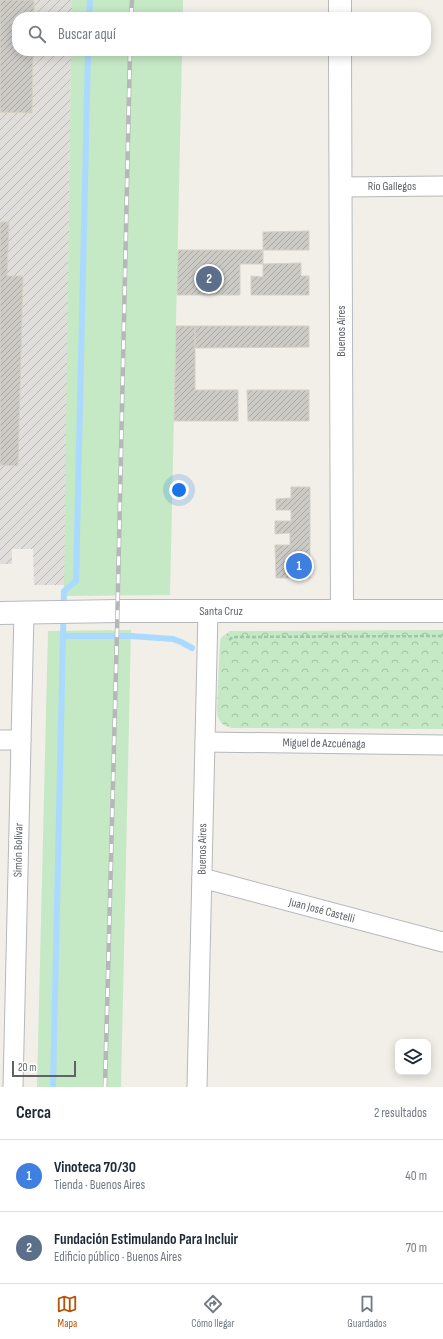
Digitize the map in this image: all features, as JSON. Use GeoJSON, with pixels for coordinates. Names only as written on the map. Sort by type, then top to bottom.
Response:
{"type":"FeatureCollection","features":[{"type":"Feature","properties":{"kind":"street"},"geometry":{"type":"LineString","coordinates":[[340,0],[340,12]]}},
{"type":"Feature","properties":{"kind":"street","name":"Buenos Aires"},"geometry":{"type":"LineString","coordinates":[[340,56],[342,611]]}},
{"type":"Feature","properties":{"kind":"street","name":"Río Gallegos"},"geometry":{"type":"LineString","coordinates":[[341,186],[443,186]]}},
{"type":"Feature","properties":{"kind":"street","name":"Buenos Aires"},"geometry":{"type":"LineString","coordinates":[[197,1087],[208,611]]}},
{"type":"Feature","properties":{"kind":"street","name":"Santa Cruz"},"geometry":{"type":"LineString","coordinates":[[0,613],[443,611]]}},
{"type":"Feature","properties":{"kind":"street","name":"Simón Bolívar"},"geometry":{"type":"LineString","coordinates":[[13,1087],[8,987],[21,740],[24,612]]}},
{"type":"Feature","properties":{"kind":"street"},"geometry":{"type":"LineString","coordinates":[[0,740],[21,740]]}},
{"type":"Feature","properties":{"kind":"street","name":"Miguel de Azcuénaga"},"geometry":{"type":"LineString","coordinates":[[205,742],[443,745]]}},
{"type":"Feature","properties":{"kind":"street","name":"Juan José Castelli"},"geometry":{"type":"LineString","coordinates":[[202,878],[443,942]]}},
{"type":"Feature","properties":{"kind":"path"},"geometry":{"type":"LineString","coordinates":[[227,642],[229,639],[236,637],[443,636]]}},
{"type":"Feature","properties":{"kind":"shaded area"},"geometry":{"type":"Polygon","coordinates":[[[0,0],[72,0],[72,12],[12,12],[12,56],[71,56],[65,585],[34,585],[33,549],[12,549],[12,564],[0,564],[0,0]]]}},
{"type":"Feature","properties":{"kind":"green space"},"geometry":{"type":"Polygon","coordinates":[[[72,0],[183,0],[183,12],[72,12],[72,0]]]}},
{"type":"Feature","properties":{"kind":"green space"},"geometry":{"type":"Polygon","coordinates":[[[71,56],[182,56],[170,595],[64,596],[71,56]]]}},
{"type":"Feature","properties":{"kind":"green space"},"geometry":{"type":"Polygon","coordinates":[[[131,630],[121,1087],[37,1087],[48,631],[131,630]]]}},
{"type":"Feature","properties":{"kind":"green space"},"geometry":{"type":"Polygon","coordinates":[[[443,630],[443,729],[232,728],[223,724],[218,718],[220,641],[222,637],[230,631],[443,630]]]}},
{"type":"Feature","properties":{"kind":"building"},"geometry":{"type":"Polygon","coordinates":[[[0,0],[34,0],[34,12],[12,12],[12,56],[33,56],[32,113],[0,112],[0,0]]]}},
{"type":"Feature","properties":{"kind":"building"},"geometry":{"type":"Polygon","coordinates":[[[0,222],[9,222],[7,276],[23,276],[18,466],[0,465],[0,222]]]}},
{"type":"Feature","properties":{"kind":"building"},"geometry":{"type":"Polygon","coordinates":[[[309,231],[309,250],[263,250],[263,232],[309,231]]]}},
{"type":"Feature","properties":{"kind":"building"},"geometry":{"type":"Polygon","coordinates":[[[178,250],[263,250],[263,264],[240,264],[240,295],[177,295],[178,250]]]}},
{"type":"Feature","properties":{"kind":"building"},"geometry":{"type":"Polygon","coordinates":[[[301,263],[301,276],[309,276],[309,295],[251,295],[251,276],[263,277],[263,264],[301,263]]]}},
{"type":"Feature","properties":{"kind":"building"},"geometry":{"type":"Polygon","coordinates":[[[176,326],[195,326],[195,390],[238,390],[238,421],[174,421],[176,326]]]}},
{"type":"Feature","properties":{"kind":"building"},"geometry":{"type":"Polygon","coordinates":[[[195,326],[309,326],[309,347],[195,348],[195,326]]]}},
{"type":"Feature","properties":{"kind":"building"},"geometry":{"type":"Polygon","coordinates":[[[247,390],[309,390],[309,421],[248,421],[247,390]]]}},
{"type":"Feature","properties":{"kind":"building"},"geometry":{"type":"Polygon","coordinates":[[[291,487],[310,487],[310,578],[276,578],[275,545],[290,545],[290,533],[275,534],[275,521],[291,521],[291,510],[276,510],[276,499],[291,498],[291,487]]]}},
{"type":"Feature","properties":{"kind":"waterway"},"geometry":{"type":"LineString","coordinates":[[89,12],[90,0]]}},
{"type":"Feature","properties":{"kind":"waterway"},"geometry":{"type":"LineString","coordinates":[[53,1087],[64,591],[76,581],[88,56]]}},
{"type":"Feature","properties":{"kind":"waterway"},"geometry":{"type":"LineString","coordinates":[[64,636],[131,636],[173,639],[192,648]]}},
{"type":"Feature","properties":{"kind":"railway"},"geometry":{"type":"LineString","coordinates":[[131,12],[132,0]]}},
{"type":"Feature","properties":{"kind":"railway"},"geometry":{"type":"LineString","coordinates":[[105,1087],[130,56]]}},
{"type":"Feature","properties":{"kind":"place","name":"Fundación Estimulando Para Incluir"},"geometry":{"type":"Point","coordinates":[209,279]}},
{"type":"Feature","properties":{"kind":"place","name":"Vinoteca 70/30"},"geometry":{"type":"Point","coordinates":[299,566]}}]}
